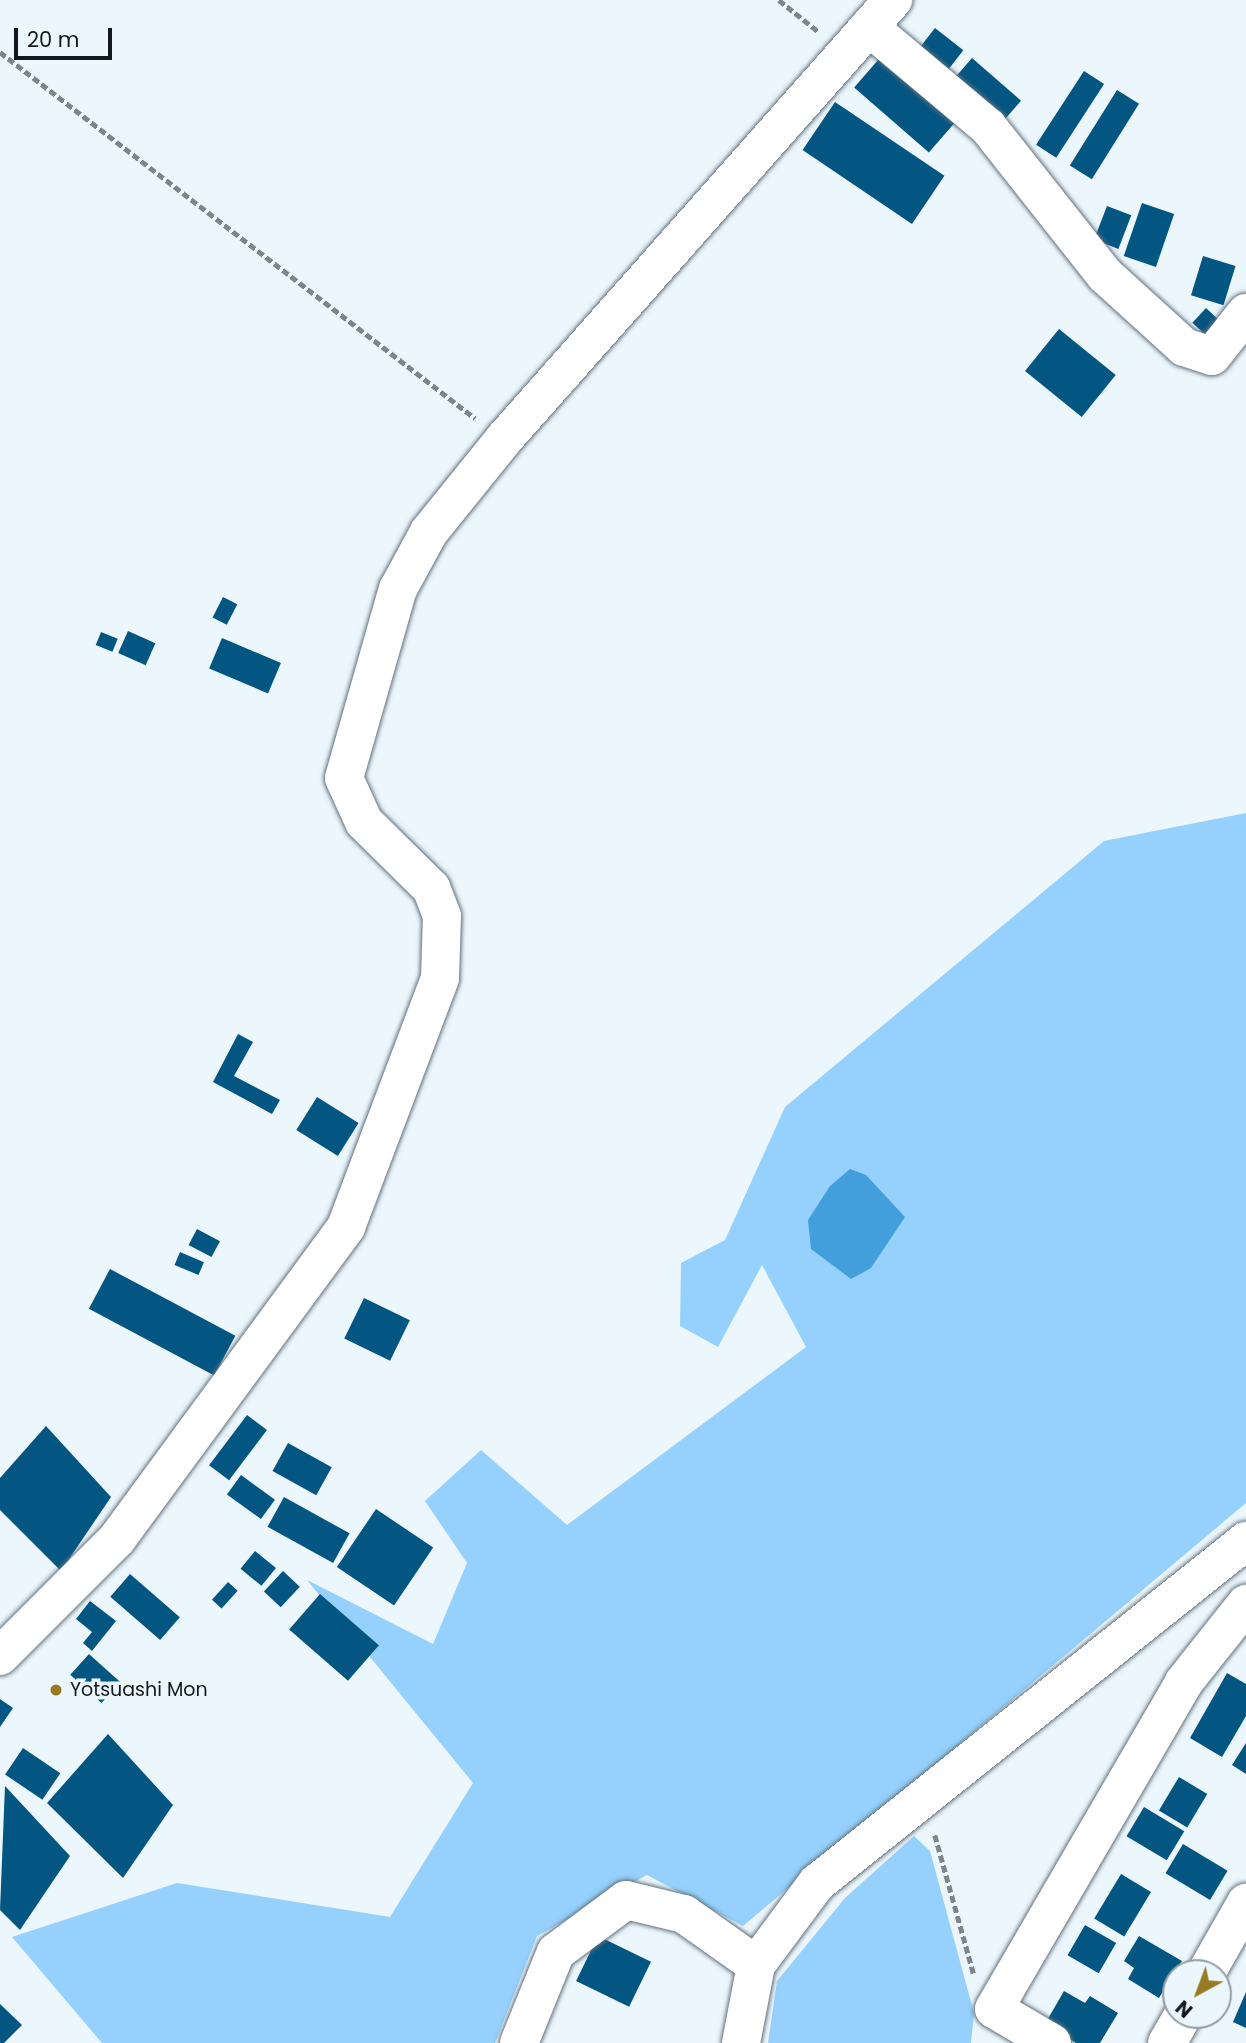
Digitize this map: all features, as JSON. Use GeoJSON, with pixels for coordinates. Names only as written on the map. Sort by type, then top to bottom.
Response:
{"type":"FeatureCollection","features":[{"type":"Feature","properties":{"kind":"street"},"geometry":{"type":"LineString","coordinates":[[1,1653],[117,1539],[346,1227],[440,978],[442,916],[431,888],[364,822],[344,778],[398,589],[429,532],[504,439],[869,26],[988,127],[1105,275],[1184,347],[1212,356],[1246,313]]}},
{"type":"Feature","properties":{"kind":"street"},"geometry":{"type":"LineString","coordinates":[[741,2043],[756,1965],[817,1883],[1246,1541]]}},
{"type":"Feature","properties":{"kind":"street"},"geometry":{"type":"LineString","coordinates":[[1052,2043],[994,2009],[1184,1682],[1246,1604]]}},
{"type":"Feature","properties":{"kind":"street"},"geometry":{"type":"LineString","coordinates":[[519,2043],[556,1952],[626,1900],[684,1914],[756,1965]]}},
{"type":"Feature","properties":{"kind":"street"},"geometry":{"type":"LineString","coordinates":[[1214,1959],[1246,1903]]}},
{"type":"Feature","properties":{"kind":"path"},"geometry":{"type":"LineString","coordinates":[[779,0],[869,26]]}},
{"type":"Feature","properties":{"kind":"path"},"geometry":{"type":"LineString","coordinates":[[0,52],[504,439]]}},
{"type":"Feature","properties":{"kind":"path"},"geometry":{"type":"LineString","coordinates":[[936,1835],[975,1979]]}},
{"type":"Feature","properties":{"kind":"shaded area"},"geometry":{"type":"Polygon","coordinates":[[[1246,813],[1246,1503],[743,1926],[647,1875],[537,1936],[495,2043],[102,2043],[12,1937],[177,1883],[390,1917],[473,1783],[307,1580],[433,1644],[467,1563],[425,1501],[481,1450],[567,1525],[806,1347],[762,1265],[718,1347],[680,1326],[681,1263],[725,1240],[785,1107],[1104,841],[1246,813]]]}},
{"type":"Feature","properties":{"kind":"shaded area"},"geometry":{"type":"Polygon","coordinates":[[[850,1169],[866,1175],[905,1217],[871,1268],[851,1279],[811,1249],[808,1220],[830,1186],[850,1169]]]}},
{"type":"Feature","properties":{"kind":"shaded area"},"geometry":{"type":"Polygon","coordinates":[[[914,1836],[930,1851],[974,2013],[971,2043],[768,2043],[777,1981],[845,1898],[914,1836]]]}},
{"type":"Feature","properties":{"kind":"building"},"geometry":{"type":"Polygon","coordinates":[[[935,28],[963,50],[947,71],[919,48],[935,28]]]}},
{"type":"Feature","properties":{"kind":"building"},"geometry":{"type":"Polygon","coordinates":[[[885,52],[960,117],[929,152],[854,87],[885,52]]]}},
{"type":"Feature","properties":{"kind":"building"},"geometry":{"type":"Polygon","coordinates":[[[972,58],[1021,101],[1003,122],[954,79],[972,58]]]}},
{"type":"Feature","properties":{"kind":"building"},"geometry":{"type":"Polygon","coordinates":[[[1084,71],[1104,84],[1056,158],[1036,145],[1084,71]]]}},
{"type":"Feature","properties":{"kind":"building"},"geometry":{"type":"Polygon","coordinates":[[[1117,90],[1139,104],[1092,179],[1070,165],[1117,90]]]}},
{"type":"Feature","properties":{"kind":"building"},"geometry":{"type":"Polygon","coordinates":[[[835,102],[944,176],[912,224],[803,150],[835,102]]]}},
{"type":"Feature","properties":{"kind":"building"},"geometry":{"type":"Polygon","coordinates":[[[1142,203],[1174,214],[1156,267],[1124,256],[1142,203]]]}},
{"type":"Feature","properties":{"kind":"building"},"geometry":{"type":"Polygon","coordinates":[[[1107,206],[1131,215],[1118,249],[1094,240],[1107,206]]]}},
{"type":"Feature","properties":{"kind":"building"},"geometry":{"type":"Polygon","coordinates":[[[1203,256],[1236,266],[1224,305],[1191,295],[1203,256]]]}},
{"type":"Feature","properties":{"kind":"building"},"geometry":{"type":"Polygon","coordinates":[[[1206,308],[1222,323],[1208,338],[1192,323],[1206,308]]]}},
{"type":"Feature","properties":{"kind":"building"},"geometry":{"type":"Polygon","coordinates":[[[1059,329],[1116,375],[1082,417],[1025,371],[1059,329]]]}},
{"type":"Feature","properties":{"kind":"building"},"geometry":{"type":"Polygon","coordinates":[[[223,597],[237,604],[227,625],[213,617],[223,597]]]}},
{"type":"Feature","properties":{"kind":"building"},"geometry":{"type":"Polygon","coordinates":[[[128,631],[155,643],[146,665],[118,653],[128,631]]]}},
{"type":"Feature","properties":{"kind":"building"},"geometry":{"type":"Polygon","coordinates":[[[101,632],[118,639],[112,652],[96,645],[101,632]]]}},
{"type":"Feature","properties":{"kind":"building"},"geometry":{"type":"Polygon","coordinates":[[[222,638],[281,663],[268,693],[209,668],[222,638]]]}},
{"type":"Feature","properties":{"kind":"building"},"geometry":{"type":"Polygon","coordinates":[[[238,1034],[253,1042],[234,1076],[280,1100],[272,1114],[213,1082],[238,1034]]]}},
{"type":"Feature","properties":{"kind":"building"},"geometry":{"type":"Polygon","coordinates":[[[317,1097],[359,1123],[338,1156],[296,1130],[317,1097]]]}},
{"type":"Feature","properties":{"kind":"building"},"geometry":{"type":"Polygon","coordinates":[[[197,1229],[220,1241],[212,1257],[189,1245],[197,1229]]]}},
{"type":"Feature","properties":{"kind":"building"},"geometry":{"type":"Polygon","coordinates":[[[180,1252],[204,1262],[198,1275],[175,1265],[180,1252]]]}},
{"type":"Feature","properties":{"kind":"building"},"geometry":{"type":"Polygon","coordinates":[[[110,1269],[235,1336],[214,1375],[89,1309],[110,1269]]]}},
{"type":"Feature","properties":{"kind":"building"},"geometry":{"type":"Polygon","coordinates":[[[364,1298],[410,1320],[390,1361],[344,1338],[364,1298]]]}},
{"type":"Feature","properties":{"kind":"building"},"geometry":{"type":"Polygon","coordinates":[[[247,1415],[267,1430],[229,1480],[209,1465],[247,1415]]]}},
{"type":"Feature","properties":{"kind":"building"},"geometry":{"type":"Polygon","coordinates":[[[46,1426],[111,1497],[61,1571],[0,1510],[0,1478],[46,1426]]]}},
{"type":"Feature","properties":{"kind":"building"},"geometry":{"type":"Polygon","coordinates":[[[288,1443],[332,1467],[316,1495],[272,1471],[288,1443]]]}},
{"type":"Feature","properties":{"kind":"building"},"geometry":{"type":"Polygon","coordinates":[[[241,1475],[275,1500],[261,1519],[227,1494],[241,1475]]]}},
{"type":"Feature","properties":{"kind":"building"},"geometry":{"type":"Polygon","coordinates":[[[284,1497],[350,1533],[333,1563],[268,1527],[284,1497]]]}},
{"type":"Feature","properties":{"kind":"building"},"geometry":{"type":"Polygon","coordinates":[[[376,1509],[433,1548],[394,1606],[337,1567],[376,1509]]]}},
{"type":"Feature","properties":{"kind":"building"},"geometry":{"type":"Polygon","coordinates":[[[255,1551],[276,1568],[262,1586],[241,1569],[255,1551]]]}},
{"type":"Feature","properties":{"kind":"building"},"geometry":{"type":"Polygon","coordinates":[[[283,1571],[300,1587],[281,1607],[264,1591],[283,1571]]]}},
{"type":"Feature","properties":{"kind":"building"},"geometry":{"type":"Polygon","coordinates":[[[130,1574],[180,1617],[160,1640],[110,1597],[130,1574]]]}},
{"type":"Feature","properties":{"kind":"building"},"geometry":{"type":"Polygon","coordinates":[[[228,1582],[238,1591],[222,1609],[212,1600],[228,1582]]]}},
{"type":"Feature","properties":{"kind":"building"},"geometry":{"type":"Polygon","coordinates":[[[320,1594],[379,1645],[348,1681],[289,1629],[320,1594]]]}},
{"type":"Feature","properties":{"kind":"building"},"geometry":{"type":"Polygon","coordinates":[[[90,1601],[116,1621],[92,1651],[83,1643],[92,1632],[76,1619],[90,1601]]]}},
{"type":"Feature","properties":{"kind":"building"},"geometry":{"type":"Polygon","coordinates":[[[89,1654],[120,1682],[101,1703],[70,1675],[89,1654]]]}},
{"type":"Feature","properties":{"kind":"building"},"geometry":{"type":"Polygon","coordinates":[[[1227,1673],[1246,1684],[1246,1716],[1222,1757],[1190,1738],[1227,1673]]]}},
{"type":"Feature","properties":{"kind":"building"},"geometry":{"type":"Polygon","coordinates":[[[0,1699],[13,1708],[0,1727],[0,1699]]]}},
{"type":"Feature","properties":{"kind":"building"},"geometry":{"type":"Polygon","coordinates":[[[108,1734],[173,1805],[123,1878],[47,1803],[108,1734]]]}},
{"type":"Feature","properties":{"kind":"building"},"geometry":{"type":"Polygon","coordinates":[[[1246,1743],[1246,1774],[1232,1765],[1246,1743]]]}},
{"type":"Feature","properties":{"kind":"building"},"geometry":{"type":"Polygon","coordinates":[[[23,1748],[60,1773],[42,1800],[5,1775],[23,1748]]]}},
{"type":"Feature","properties":{"kind":"building"},"geometry":{"type":"Polygon","coordinates":[[[1179,1777],[1207,1794],[1187,1827],[1159,1810],[1179,1777]]]}},
{"type":"Feature","properties":{"kind":"building"},"geometry":{"type":"Polygon","coordinates":[[[5,1786],[70,1856],[20,1930],[0,1910],[5,1786]]]}},
{"type":"Feature","properties":{"kind":"building"},"geometry":{"type":"Polygon","coordinates":[[[1144,1807],[1184,1831],[1167,1860],[1126,1836],[1144,1807]]]}},
{"type":"Feature","properties":{"kind":"building"},"geometry":{"type":"Polygon","coordinates":[[[1183,1844],[1228,1871],[1210,1900],[1165,1873],[1183,1844]]]}},
{"type":"Feature","properties":{"kind":"building"},"geometry":{"type":"Polygon","coordinates":[[[1121,1874],[1151,1892],[1124,1937],[1094,1919],[1121,1874]]]}},
{"type":"Feature","properties":{"kind":"building"},"geometry":{"type":"Polygon","coordinates":[[[1085,1925],[1116,1943],[1099,1973],[1068,1955],[1085,1925]]]}},
{"type":"Feature","properties":{"kind":"building"},"geometry":{"type":"Polygon","coordinates":[[[598,1936],[651,1962],[629,2007],[576,1981],[598,1936]]]}},
{"type":"Feature","properties":{"kind":"building"},"geometry":{"type":"Polygon","coordinates":[[[1139,1936],[1179,1959],[1162,1959],[1162,1993],[1159,1998],[1128,1979],[1134,1968],[1124,1961],[1139,1936]]]}},
{"type":"Feature","properties":{"kind":"building"},"geometry":{"type":"Polygon","coordinates":[[[1064,1991],[1085,2003],[1090,1996],[1118,2013],[1100,2043],[1076,2043],[1045,2024],[1064,1991]]]}},
{"type":"Feature","properties":{"kind":"building"},"geometry":{"type":"Polygon","coordinates":[[[1246,1992],[1246,2028],[1233,2022],[1246,1992]]]}},
{"type":"Feature","properties":{"kind":"building"},"geometry":{"type":"Polygon","coordinates":[[[0,2004],[22,2025],[4,2043],[0,2043],[0,2004]]]}},
{"type":"Feature","properties":{"kind":"place","name":"Yotsuashi Mon"},"geometry":{"type":"Point","coordinates":[56,1690]}}]}
